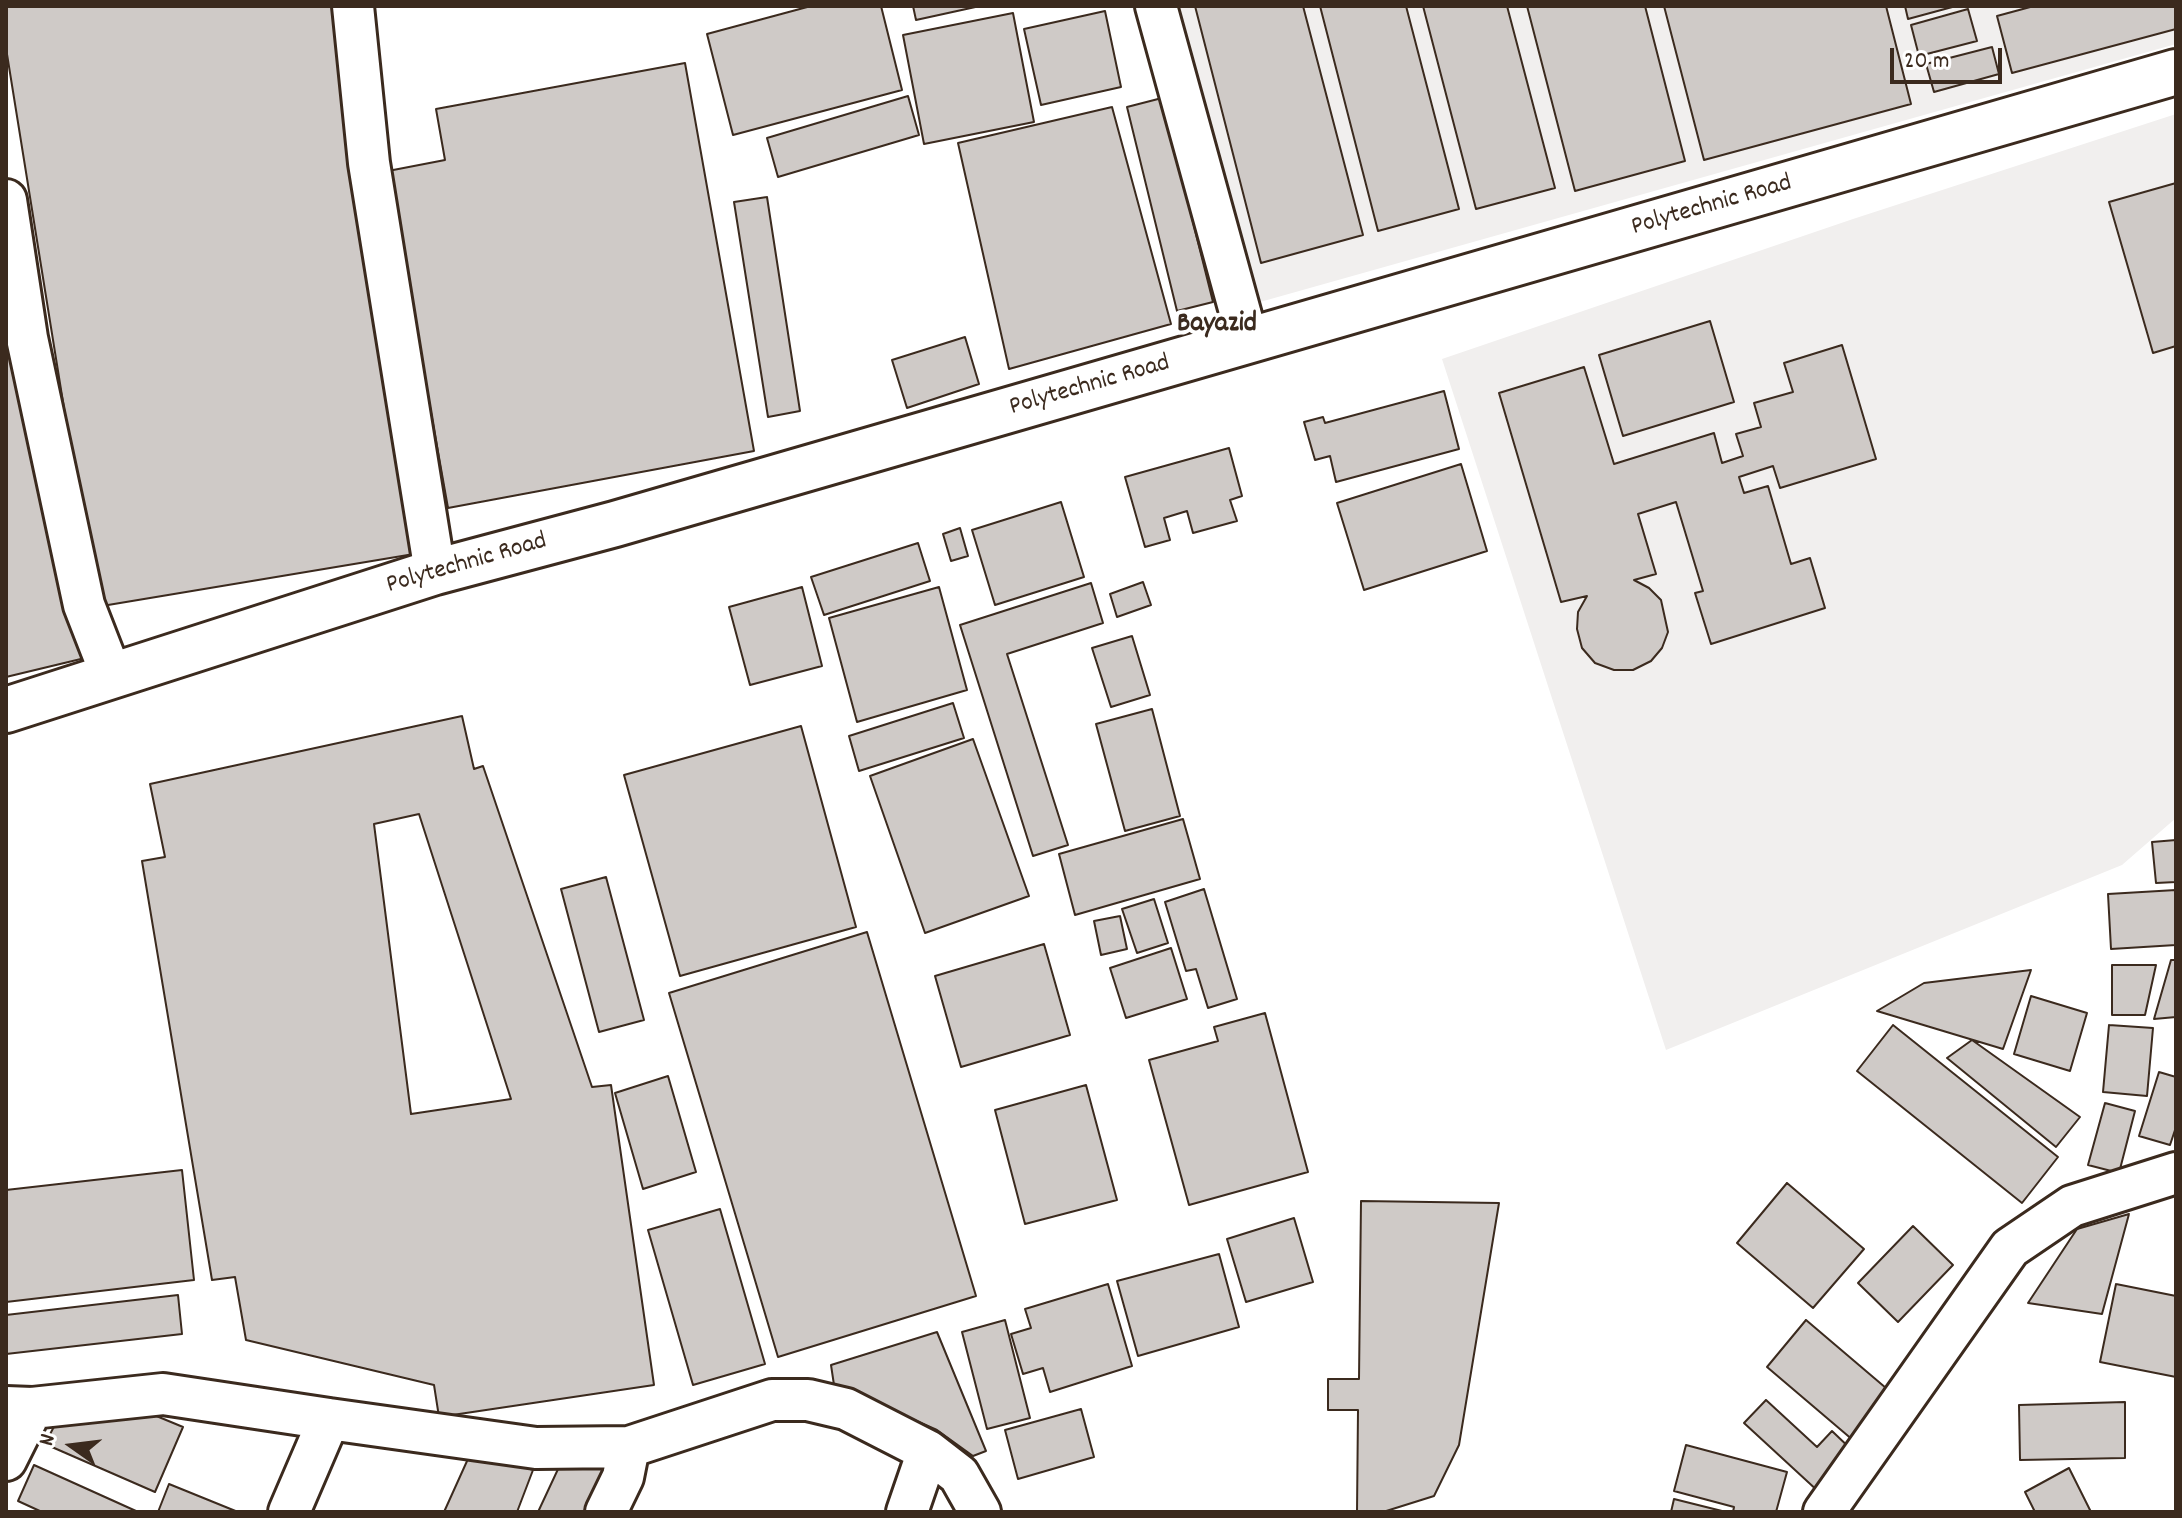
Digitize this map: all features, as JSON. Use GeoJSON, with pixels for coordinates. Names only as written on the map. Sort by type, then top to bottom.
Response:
{"type":"FeatureCollection","features":[{"type":"Feature","properties":{"kind":"main road","name":"Polytechnic Road"},"geometry":{"type":"LineString","coordinates":[[6,710],[435,572],[615,524],[2176,72]]}},
{"type":"Feature","properties":{"kind":"street"},"geometry":{"type":"LineString","coordinates":[[353,6],[369,163],[435,572]]}},
{"type":"Feature","properties":{"kind":"street"},"geometry":{"type":"LineString","coordinates":[[1156,6],[1248,341]]}},
{"type":"Feature","properties":{"kind":"street"},"geometry":{"type":"LineString","coordinates":[[6,200],[27,338],[84,605],[112,677]]}},
{"type":"Feature","properties":{"kind":"street"},"geometry":{"type":"LineString","coordinates":[[1824,1512],[2010,1248],[2072,1206],[2176,1173]]}},
{"type":"Feature","properties":{"kind":"street"},"geometry":{"type":"LineString","coordinates":[[6,1460],[19,1408],[163,1394],[536,1448],[629,1447],[772,1400],[808,1400],[846,1409],[928,1451],[959,1475],[980,1512]]}},
{"type":"Feature","properties":{"kind":"street"},"geometry":{"type":"LineString","coordinates":[[289,1512],[329,1419]]}},
{"type":"Feature","properties":{"kind":"street"},"geometry":{"type":"LineString","coordinates":[[606,1512],[623,1477],[629,1447]]}},
{"type":"Feature","properties":{"kind":"street"},"geometry":{"type":"LineString","coordinates":[[907,1512],[928,1451]]}},
{"type":"Feature","properties":{"kind":"shaded area"},"geometry":{"type":"Polygon","coordinates":[[[1176,6],[2176,6],[2176,44],[1253,304],[1176,6]]]}},
{"type":"Feature","properties":{"kind":"shaded area"},"geometry":{"type":"Polygon","coordinates":[[[2176,114],[2176,818],[2122,865],[1666,1050],[1442,359],[1853,219],[2176,114]]]}},
{"type":"Feature","properties":{"kind":"building"},"geometry":{"type":"Polygon","coordinates":[[[6,6],[332,6],[420,553],[96,607],[6,48],[6,6]]]}},
{"type":"Feature","properties":{"kind":"building"},"geometry":{"type":"Polygon","coordinates":[[[811,6],[881,6],[902,90],[733,135],[707,34],[811,6]]]}},
{"type":"Feature","properties":{"kind":"building"},"geometry":{"type":"Polygon","coordinates":[[[913,6],[980,6],[916,20],[913,6]]]}},
{"type":"Feature","properties":{"kind":"building"},"geometry":{"type":"Polygon","coordinates":[[[1195,6],[1303,6],[1363,235],[1261,263],[1195,6]]]}},
{"type":"Feature","properties":{"kind":"building"},"geometry":{"type":"Polygon","coordinates":[[[1320,6],[1406,6],[1459,209],[1378,231],[1320,6]]]}},
{"type":"Feature","properties":{"kind":"building"},"geometry":{"type":"Polygon","coordinates":[[[1423,6],[1507,6],[1555,188],[1476,209],[1423,6]]]}},
{"type":"Feature","properties":{"kind":"building"},"geometry":{"type":"Polygon","coordinates":[[[1527,6],[1645,6],[1685,161],[1575,191],[1527,6]]]}},
{"type":"Feature","properties":{"kind":"building"},"geometry":{"type":"Polygon","coordinates":[[[1664,6],[1886,6],[1911,104],[1704,160],[1664,6]]]}},
{"type":"Feature","properties":{"kind":"building"},"geometry":{"type":"Polygon","coordinates":[[[1905,6],[1956,6],[1908,19],[1905,6]]]}},
{"type":"Feature","properties":{"kind":"building"},"geometry":{"type":"Polygon","coordinates":[[[2034,6],[2176,6],[2176,29],[2012,73],[1997,16],[2034,6]]]}},
{"type":"Feature","properties":{"kind":"building"},"geometry":{"type":"Polygon","coordinates":[[[1968,9],[1977,41],[1919,56],[1911,25],[1968,9]]]}},
{"type":"Feature","properties":{"kind":"building"},"geometry":{"type":"Polygon","coordinates":[[[1105,11],[1121,87],[1041,105],[1024,29],[1105,11]]]}},
{"type":"Feature","properties":{"kind":"building"},"geometry":{"type":"Polygon","coordinates":[[[1013,13],[1034,122],[924,144],[903,35],[1013,13]]]}},
{"type":"Feature","properties":{"kind":"building"},"geometry":{"type":"Polygon","coordinates":[[[1992,47],[1999,74],[1934,92],[1926,64],[1992,47]]]}},
{"type":"Feature","properties":{"kind":"building"},"geometry":{"type":"Polygon","coordinates":[[[685,63],[754,451],[448,508],[388,171],[445,160],[436,109],[685,63]]]}},
{"type":"Feature","properties":{"kind":"building"},"geometry":{"type":"Polygon","coordinates":[[[908,96],[919,135],[778,177],[767,138],[908,96]]]}},
{"type":"Feature","properties":{"kind":"building"},"geometry":{"type":"Polygon","coordinates":[[[1162,98],[1213,302],[1177,311],[1127,107],[1162,98]]]}},
{"type":"Feature","properties":{"kind":"building"},"geometry":{"type":"Polygon","coordinates":[[[1112,107],[1171,324],[1009,369],[958,143],[1112,107]]]}},
{"type":"Feature","properties":{"kind":"building"},"geometry":{"type":"Polygon","coordinates":[[[2176,183],[2176,346],[2153,353],[2109,202],[2176,183]]]}},
{"type":"Feature","properties":{"kind":"building"},"geometry":{"type":"Polygon","coordinates":[[[767,197],[800,411],[768,417],[734,202],[767,197]]]}},
{"type":"Feature","properties":{"kind":"building"},"geometry":{"type":"Polygon","coordinates":[[[1710,321],[1734,402],[1623,436],[1599,355],[1710,321]]]}},
{"type":"Feature","properties":{"kind":"building"},"geometry":{"type":"Polygon","coordinates":[[[6,333],[85,658],[6,677],[6,333]]]}},
{"type":"Feature","properties":{"kind":"building"},"geometry":{"type":"Polygon","coordinates":[[[965,337],[979,384],[907,408],[892,360],[965,337]]]}},
{"type":"Feature","properties":{"kind":"building"},"geometry":{"type":"Polygon","coordinates":[[[1842,345],[1876,459],[1780,488],[1773,466],[1739,477],[1744,493],[1768,486],[1791,564],[1810,558],[1825,608],[1711,644],[1695,593],[1703,591],[1676,502],[1638,514],[1656,574],[1634,580],[1649,588],[1661,600],[1668,632],[1662,648],[1651,661],[1633,670],[1614,670],[1595,663],[1582,648],[1577,629],[1578,612],[1587,596],[1561,602],[1499,393],[1584,367],[1614,464],[1714,433],[1722,463],[1743,456],[1736,434],[1761,427],[1754,403],[1793,392],[1784,363],[1842,345]]]}},
{"type":"Feature","properties":{"kind":"building"},"geometry":{"type":"Polygon","coordinates":[[[1444,391],[1459,449],[1336,482],[1330,456],[1315,460],[1304,422],[1323,417],[1325,423],[1444,391]]]}},
{"type":"Feature","properties":{"kind":"building"},"geometry":{"type":"Polygon","coordinates":[[[1229,448],[1242,496],[1230,500],[1237,521],[1193,533],[1187,511],[1164,518],[1170,540],[1145,547],[1125,477],[1229,448]]]}},
{"type":"Feature","properties":{"kind":"building"},"geometry":{"type":"Polygon","coordinates":[[[1461,464],[1487,551],[1364,590],[1337,503],[1461,464]]]}},
{"type":"Feature","properties":{"kind":"building"},"geometry":{"type":"Polygon","coordinates":[[[1061,502],[1084,577],[995,605],[972,530],[1061,502]]]}},
{"type":"Feature","properties":{"kind":"building"},"geometry":{"type":"Polygon","coordinates":[[[960,528],[968,556],[951,561],[943,534],[960,528]]]}},
{"type":"Feature","properties":{"kind":"building"},"geometry":{"type":"Polygon","coordinates":[[[918,543],[930,581],[824,615],[811,577],[918,543]]]}},
{"type":"Feature","properties":{"kind":"building"},"geometry":{"type":"Polygon","coordinates":[[[1143,582],[1151,605],[1117,617],[1110,594],[1143,582]]]}},
{"type":"Feature","properties":{"kind":"building"},"geometry":{"type":"Polygon","coordinates":[[[1091,583],[1103,623],[1007,654],[1068,845],[1033,856],[960,625],[1091,583]]]}},
{"type":"Feature","properties":{"kind":"building"},"geometry":{"type":"Polygon","coordinates":[[[802,587],[822,666],[750,685],[729,607],[802,587]]]}},
{"type":"Feature","properties":{"kind":"building"},"geometry":{"type":"Polygon","coordinates":[[[939,587],[967,690],[857,722],[829,618],[939,587]]]}},
{"type":"Feature","properties":{"kind":"building"},"geometry":{"type":"Polygon","coordinates":[[[1132,636],[1150,695],[1111,707],[1092,648],[1132,636]]]}},
{"type":"Feature","properties":{"kind":"building"},"geometry":{"type":"Polygon","coordinates":[[[953,703],[964,738],[859,771],[849,736],[953,703]]]}},
{"type":"Feature","properties":{"kind":"building"},"geometry":{"type":"Polygon","coordinates":[[[1152,709],[1180,816],[1125,831],[1096,724],[1152,709]]]}},
{"type":"Feature","properties":{"kind":"building"},"geometry":{"type":"Polygon","coordinates":[[[462,716],[474,769],[483,766],[592,1087],[611,1085],[654,1385],[439,1417],[434,1385],[246,1340],[235,1277],[212,1280],[142,861],[165,857],[150,784],[462,716]],[[419,814],[374,824],[411,1114],[511,1099],[419,814]]]}},
{"type":"Feature","properties":{"kind":"building"},"geometry":{"type":"Polygon","coordinates":[[[801,726],[856,927],[680,976],[624,775],[801,726]]]}},
{"type":"Feature","properties":{"kind":"building"},"geometry":{"type":"Polygon","coordinates":[[[973,739],[1029,896],[925,933],[870,776],[973,739]]]}},
{"type":"Feature","properties":{"kind":"building"},"geometry":{"type":"Polygon","coordinates":[[[1183,819],[1200,879],[1075,915],[1059,854],[1183,819]]]}},
{"type":"Feature","properties":{"kind":"building"},"geometry":{"type":"Polygon","coordinates":[[[2176,840],[2176,882],[2156,883],[2152,842],[2176,840]]]}},
{"type":"Feature","properties":{"kind":"building"},"geometry":{"type":"Polygon","coordinates":[[[606,877],[644,1020],[599,1032],[561,889],[606,877]]]}},
{"type":"Feature","properties":{"kind":"building"},"geometry":{"type":"Polygon","coordinates":[[[1204,889],[1237,999],[1208,1008],[1196,969],[1186,971],[1165,902],[1204,889]]]}},
{"type":"Feature","properties":{"kind":"building"},"geometry":{"type":"Polygon","coordinates":[[[2176,890],[2176,945],[2111,949],[2108,894],[2176,890]]]}},
{"type":"Feature","properties":{"kind":"building"},"geometry":{"type":"Polygon","coordinates":[[[1154,899],[1168,943],[1137,953],[1122,909],[1154,899]]]}},
{"type":"Feature","properties":{"kind":"building"},"geometry":{"type":"Polygon","coordinates":[[[1120,916],[1127,949],[1101,955],[1094,921],[1120,916]]]}},
{"type":"Feature","properties":{"kind":"building"},"geometry":{"type":"Polygon","coordinates":[[[867,932],[976,1296],[778,1357],[669,993],[867,932]]]}},
{"type":"Feature","properties":{"kind":"building"},"geometry":{"type":"Polygon","coordinates":[[[1044,944],[1070,1035],[961,1067],[935,976],[1044,944]]]}},
{"type":"Feature","properties":{"kind":"building"},"geometry":{"type":"Polygon","coordinates":[[[1171,948],[1187,999],[1126,1018],[1110,968],[1171,948]]]}},
{"type":"Feature","properties":{"kind":"building"},"geometry":{"type":"Polygon","coordinates":[[[2171,960],[2176,960],[2176,1017],[2154,1019],[2171,960]]]}},
{"type":"Feature","properties":{"kind":"building"},"geometry":{"type":"Polygon","coordinates":[[[2112,965],[2156,965],[2145,1015],[2112,1015],[2112,965]]]}},
{"type":"Feature","properties":{"kind":"building"},"geometry":{"type":"Polygon","coordinates":[[[2031,970],[2003,1049],[1877,1011],[1924,983],[2031,970]]]}},
{"type":"Feature","properties":{"kind":"building"},"geometry":{"type":"Polygon","coordinates":[[[2031,996],[2087,1013],[2070,1071],[2014,1054],[2031,996]]]}},
{"type":"Feature","properties":{"kind":"building"},"geometry":{"type":"Polygon","coordinates":[[[1265,1013],[1308,1172],[1189,1205],[1149,1060],[1218,1041],[1214,1027],[1265,1013]]]}},
{"type":"Feature","properties":{"kind":"building"},"geometry":{"type":"Polygon","coordinates":[[[1893,1025],[2058,1157],[2022,1203],[1857,1071],[1893,1025]]]}},
{"type":"Feature","properties":{"kind":"building"},"geometry":{"type":"Polygon","coordinates":[[[2109,1025],[2153,1028],[2147,1096],[2103,1092],[2109,1025]]]}},
{"type":"Feature","properties":{"kind":"building"},"geometry":{"type":"Polygon","coordinates":[[[1972,1040],[2080,1117],[2056,1147],[1947,1058],[1972,1040]]]}},
{"type":"Feature","properties":{"kind":"building"},"geometry":{"type":"Polygon","coordinates":[[[2159,1072],[2176,1077],[2176,1127],[2170,1145],[2139,1136],[2159,1072]]]}},
{"type":"Feature","properties":{"kind":"building"},"geometry":{"type":"Polygon","coordinates":[[[668,1076],[696,1172],[643,1189],[615,1093],[668,1076]]]}},
{"type":"Feature","properties":{"kind":"building"},"geometry":{"type":"Polygon","coordinates":[[[1086,1085],[1117,1200],[1025,1224],[995,1110],[1086,1085]]]}},
{"type":"Feature","properties":{"kind":"building"},"geometry":{"type":"Polygon","coordinates":[[[2105,1103],[2135,1111],[2119,1173],[2088,1165],[2105,1103]]]}},
{"type":"Feature","properties":{"kind":"building"},"geometry":{"type":"Polygon","coordinates":[[[182,1170],[194,1280],[6,1302],[6,1190],[182,1170]]]}},
{"type":"Feature","properties":{"kind":"building"},"geometry":{"type":"Polygon","coordinates":[[[1787,1183],[1864,1249],[1813,1308],[1737,1243],[1787,1183]]]}},
{"type":"Feature","properties":{"kind":"building"},"geometry":{"type":"Polygon","coordinates":[[[1361,1201],[1499,1203],[1459,1445],[1434,1496],[1383,1512],[1357,1512],[1358,1410],[1328,1410],[1328,1379],[1359,1379],[1361,1201]]]}},
{"type":"Feature","properties":{"kind":"building"},"geometry":{"type":"Polygon","coordinates":[[[720,1209],[765,1364],[693,1385],[648,1230],[720,1209]]]}},
{"type":"Feature","properties":{"kind":"building"},"geometry":{"type":"Polygon","coordinates":[[[2129,1214],[2102,1314],[2028,1303],[2077,1229],[2129,1214]]]}},
{"type":"Feature","properties":{"kind":"building"},"geometry":{"type":"Polygon","coordinates":[[[1294,1218],[1313,1282],[1246,1302],[1227,1239],[1294,1218]]]}},
{"type":"Feature","properties":{"kind":"building"},"geometry":{"type":"Polygon","coordinates":[[[1913,1226],[1953,1265],[1898,1322],[1858,1283],[1913,1226]]]}},
{"type":"Feature","properties":{"kind":"building"},"geometry":{"type":"Polygon","coordinates":[[[1219,1254],[1239,1327],[1138,1356],[1117,1281],[1219,1254]]]}},
{"type":"Feature","properties":{"kind":"building"},"geometry":{"type":"Polygon","coordinates":[[[1108,1284],[1132,1366],[1050,1392],[1043,1368],[1023,1374],[1011,1334],[1031,1328],[1025,1309],[1108,1284]]]}},
{"type":"Feature","properties":{"kind":"building"},"geometry":{"type":"Polygon","coordinates":[[[2116,1284],[2176,1296],[2176,1377],[2100,1362],[2116,1284]]]}},
{"type":"Feature","properties":{"kind":"building"},"geometry":{"type":"Polygon","coordinates":[[[178,1295],[182,1334],[6,1354],[6,1315],[178,1295]]]}},
{"type":"Feature","properties":{"kind":"building"},"geometry":{"type":"Polygon","coordinates":[[[1005,1320],[1030,1418],[987,1429],[962,1332],[1005,1320]]]}},
{"type":"Feature","properties":{"kind":"building"},"geometry":{"type":"Polygon","coordinates":[[[1806,1320],[1893,1394],[1854,1441],[1767,1367],[1806,1320]]]}},
{"type":"Feature","properties":{"kind":"building"},"geometry":{"type":"Polygon","coordinates":[[[937,1332],[986,1451],[973,1456],[937,1430],[834,1385],[831,1365],[937,1332]]]}},
{"type":"Feature","properties":{"kind":"building"},"geometry":{"type":"Polygon","coordinates":[[[1766,1400],[1817,1447],[1832,1431],[1856,1454],[1820,1493],[1744,1423],[1766,1400]]]}},
{"type":"Feature","properties":{"kind":"building"},"geometry":{"type":"Polygon","coordinates":[[[2125,1402],[2125,1458],[2020,1460],[2019,1405],[2125,1402]]]}},
{"type":"Feature","properties":{"kind":"building"},"geometry":{"type":"Polygon","coordinates":[[[1081,1409],[1094,1457],[1018,1479],[1005,1430],[1081,1409]]]}},
{"type":"Feature","properties":{"kind":"building"},"geometry":{"type":"Polygon","coordinates":[[[61,1413],[154,1415],[183,1427],[155,1492],[45,1444],[61,1413]]]}},
{"type":"Feature","properties":{"kind":"building"},"geometry":{"type":"Polygon","coordinates":[[[1686,1445],[1787,1472],[1776,1512],[1733,1512],[1734,1507],[1674,1491],[1686,1445]]]}},
{"type":"Feature","properties":{"kind":"building"},"geometry":{"type":"Polygon","coordinates":[[[472,1450],[533,1470],[517,1512],[444,1512],[472,1450]]]}},
{"type":"Feature","properties":{"kind":"building"},"geometry":{"type":"Polygon","coordinates":[[[566,1452],[609,1468],[588,1512],[538,1512],[566,1452]]]}},
{"type":"Feature","properties":{"kind":"building"},"geometry":{"type":"Polygon","coordinates":[[[34,1465],[136,1512],[42,1512],[18,1501],[34,1465]]]}},
{"type":"Feature","properties":{"kind":"building"},"geometry":{"type":"Polygon","coordinates":[[[2069,1468],[2091,1512],[2035,1512],[2025,1492],[2069,1468]]]}},
{"type":"Feature","properties":{"kind":"building"},"geometry":{"type":"Polygon","coordinates":[[[169,1484],[238,1512],[158,1512],[169,1484]]]}},
{"type":"Feature","properties":{"kind":"building"},"geometry":{"type":"Polygon","coordinates":[[[1674,1499],[1726,1512],[1671,1512],[1674,1499]]]}},
{"type":"Feature","properties":{"kind":"district","name":"Bayazid"},"geometry":{"type":"Point","coordinates":[1217,326]}}]}
